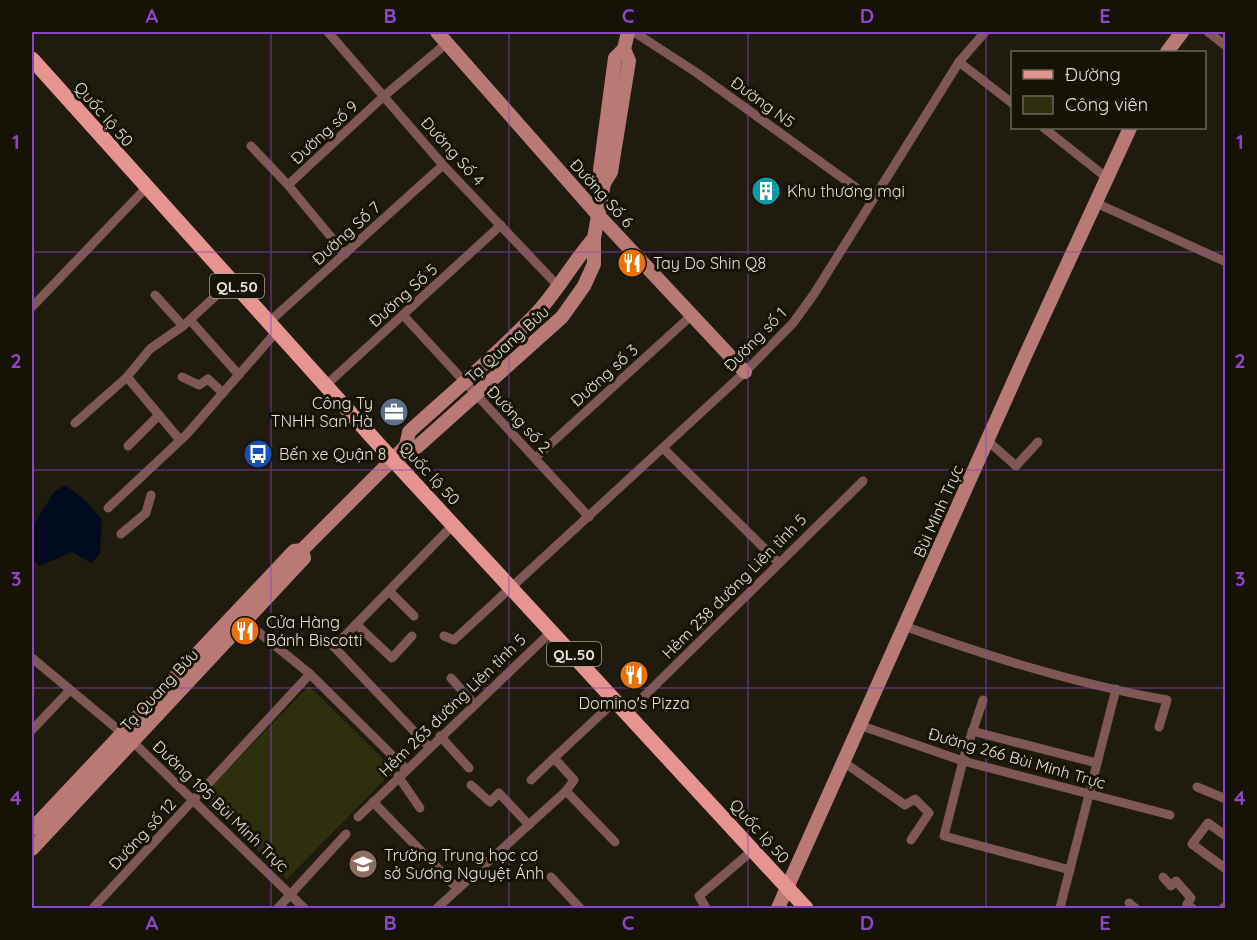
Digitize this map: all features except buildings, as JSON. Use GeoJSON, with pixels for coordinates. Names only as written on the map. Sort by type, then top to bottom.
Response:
{"type":"FeatureCollection","features":[{"type":"Feature","properties":{"kind":"main road","name":"Quốc lộ 50"},"geometry":{"type":"LineString","coordinates":[[32,60],[325,386],[628,712],[806,909]]}},
{"type":"Feature","properties":{"kind":"street","name":"Đường Số 4"},"geometry":{"type":"LineString","coordinates":[[328,32],[443,165],[559,287]]}},
{"type":"Feature","properties":{"kind":"street","name":"Đường Số 6"},"geometry":{"type":"LineString","coordinates":[[437,32],[599,216],[746,372]]}},
{"type":"Feature","properties":{"kind":"street","name":"Tạ Quang Bửu"},"geometry":{"type":"LineString","coordinates":[[406,446],[417,447],[562,317],[584,286],[594,264],[594,238],[604,183],[600,170],[615,58],[624,49],[628,32]]}},
{"type":"Feature","properties":{"kind":"street","name":"Đường N5"},"geometry":{"type":"LineString","coordinates":[[634,32],[697,73],[873,200]]}},
{"type":"Feature","properties":{"kind":"street","name":"Đường số 1"},"geometry":{"type":"LineString","coordinates":[[444,636],[453,639],[511,587],[746,372],[793,323],[959,62],[985,32]]}},
{"type":"Feature","properties":{"kind":"street"},"geometry":{"type":"LineString","coordinates":[[1168,51],[1182,32]]}},
{"type":"Feature","properties":{"kind":"street"},"geometry":{"type":"LineString","coordinates":[[1208,32],[1226,46]]}},
{"type":"Feature","properties":{"kind":"street","name":"Đường số 9"},"geometry":{"type":"LineString","coordinates":[[345,254],[288,185],[384,96],[447,43]]}},
{"type":"Feature","properties":{"kind":"street"},"geometry":{"type":"LineString","coordinates":[[959,62],[1011,102]]}},
{"type":"Feature","properties":{"kind":"street"},"geometry":{"type":"LineString","coordinates":[[1045,129],[1107,178]]}},
{"type":"Feature","properties":{"kind":"street","name":"Bùi Minh Trực"},"geometry":{"type":"LineString","coordinates":[[778,909],[842,761],[1130,129]]}},
{"type":"Feature","properties":{"kind":"street"},"geometry":{"type":"LineString","coordinates":[[251,146],[288,185]]}},
{"type":"Feature","properties":{"kind":"street","name":"Đường Số 7"},"geometry":{"type":"LineString","coordinates":[[108,508],[180,440],[223,393],[239,375],[273,327],[345,254],[443,165]]}},
{"type":"Feature","properties":{"kind":"street"},"geometry":{"type":"LineString","coordinates":[[32,308],[146,188]]}},
{"type":"Feature","properties":{"kind":"street"},"geometry":{"type":"LineString","coordinates":[[1096,203],[1226,262]]}},
{"type":"Feature","properties":{"kind":"street","name":"Đường Số 5"},"geometry":{"type":"LineString","coordinates":[[325,386],[501,225]]}},
{"type":"Feature","properties":{"kind":"street","name":"Tạ Quang Bửu"},"geometry":{"type":"LineString","coordinates":[[32,849],[258,589],[294,551],[302,550],[393,460],[406,446],[409,432],[535,315],[559,287],[576,259],[594,238]]}},
{"type":"Feature","properties":{"kind":"street"},"geometry":{"type":"LineString","coordinates":[[75,423],[127,377],[150,349],[186,323],[232,281]]}},
{"type":"Feature","properties":{"kind":"street"},"geometry":{"type":"LineString","coordinates":[[155,295],[239,375]]}},
{"type":"Feature","properties":{"kind":"street","name":"Đường số 3"},"geometry":{"type":"LineString","coordinates":[[535,458],[693,314]]}},
{"type":"Feature","properties":{"kind":"street","name":"Đường số 2"},"geometry":{"type":"LineString","coordinates":[[403,315],[589,517]]}},
{"type":"Feature","properties":{"kind":"street"},"geometry":{"type":"LineString","coordinates":[[127,377],[180,440]]}},
{"type":"Feature","properties":{"kind":"street"},"geometry":{"type":"LineString","coordinates":[[182,377],[199,386],[208,379],[223,393]]}},
{"type":"Feature","properties":{"kind":"street"},"geometry":{"type":"LineString","coordinates":[[128,446],[159,415]]}},
{"type":"Feature","properties":{"kind":"street"},"geometry":{"type":"LineString","coordinates":[[988,441],[1016,466],[1038,442]]}},
{"type":"Feature","properties":{"kind":"street"},"geometry":{"type":"LineString","coordinates":[[663,448],[779,563]]}},
{"type":"Feature","properties":{"kind":"street","name":"Hẻm 238 đường Liên tỉnh 5"},"geometry":{"type":"LineString","coordinates":[[628,712],[863,481]]}},
{"type":"Feature","properties":{"kind":"street"},"geometry":{"type":"LineString","coordinates":[[121,534],[146,513],[151,495]]}},
{"type":"Feature","properties":{"kind":"street"},"geometry":{"type":"LineString","coordinates":[[429,747],[334,647],[453,525]]}},
{"type":"Feature","properties":{"kind":"street","name":"Tạ Quang Bửu"},"geometry":{"type":"LineString","coordinates":[[33,825],[128,738],[246,622],[304,558],[302,550]]}},
{"type":"Feature","properties":{"kind":"street"},"geometry":{"type":"LineString","coordinates":[[389,591],[414,616]]}},
{"type":"Feature","properties":{"kind":"street"},"geometry":{"type":"LineString","coordinates":[[246,622],[310,674],[406,769]]}},
{"type":"Feature","properties":{"kind":"street"},"geometry":{"type":"LineString","coordinates":[[356,624],[392,658],[412,636]]}},
{"type":"Feature","properties":{"kind":"street"},"geometry":{"type":"LineString","coordinates":[[904,626],[1003,659],[1116,690],[1167,700],[1159,727]]}},
{"type":"Feature","properties":{"kind":"street","name":"Hẻm 263 đường Liên tỉnh 5"},"geometry":{"type":"LineString","coordinates":[[358,817],[398,776],[552,631]]}},
{"type":"Feature","properties":{"kind":"street","name":"Đường 195 Bùi Minh Trực"},"geometry":{"type":"LineString","coordinates":[[32,658],[128,738],[304,909]]}},
{"type":"Feature","properties":{"kind":"street","name":"Đường số 12"},"geometry":{"type":"LineString","coordinates":[[93,909],[310,674]]}},
{"type":"Feature","properties":{"kind":"street"},"geometry":{"type":"LineString","coordinates":[[451,678],[474,704]]}},
{"type":"Feature","properties":{"kind":"street"},"geometry":{"type":"LineString","coordinates":[[1060,909],[1116,690]]}},
{"type":"Feature","properties":{"kind":"street"},"geometry":{"type":"LineString","coordinates":[[32,730],[69,691]]}},
{"type":"Feature","properties":{"kind":"street"},"geometry":{"type":"LineString","coordinates":[[531,780],[616,700]]}},
{"type":"Feature","properties":{"kind":"street"},"geometry":{"type":"LineString","coordinates":[[983,700],[963,761],[945,836],[1070,870]]}},
{"type":"Feature","properties":{"kind":"street","name":"Đường 266 Bùi Minh Trực"},"geometry":{"type":"LineString","coordinates":[[859,725],[963,761],[1170,815]]}},
{"type":"Feature","properties":{"kind":"street","name":"Đường 266 Bùi Minh Trực"},"geometry":{"type":"LineString","coordinates":[[972,731],[1097,763]]}},
{"type":"Feature","properties":{"kind":"street"},"geometry":{"type":"LineString","coordinates":[[440,736],[469,768]]}},
{"type":"Feature","properties":{"kind":"street"},"geometry":{"type":"LineString","coordinates":[[437,909],[566,791],[574,780],[554,758]]}},
{"type":"Feature","properties":{"kind":"street"},"geometry":{"type":"LineString","coordinates":[[842,761],[905,805],[915,799],[930,813],[911,840]]}},
{"type":"Feature","properties":{"kind":"street"},"geometry":{"type":"LineString","coordinates":[[398,776],[420,808]]}},
{"type":"Feature","properties":{"kind":"street"},"geometry":{"type":"LineString","coordinates":[[471,785],[490,802],[499,793],[529,825]]}},
{"type":"Feature","properties":{"kind":"street"},"geometry":{"type":"LineString","coordinates":[[1197,787],[1226,800]]}},
{"type":"Feature","properties":{"kind":"street"},"geometry":{"type":"LineString","coordinates":[[566,791],[615,842]]}},
{"type":"Feature","properties":{"kind":"street"},"geometry":{"type":"LineString","coordinates":[[373,802],[458,889]]}},
{"type":"Feature","properties":{"kind":"street"},"geometry":{"type":"LineString","coordinates":[[1226,836],[1208,823],[1192,844],[1226,869]]}},
{"type":"Feature","properties":{"kind":"street"},"geometry":{"type":"LineString","coordinates":[[278,909],[346,834]]}},
{"type":"Feature","properties":{"kind":"street"},"geometry":{"type":"LineString","coordinates":[[706,909],[699,896],[753,850]]}},
{"type":"Feature","properties":{"kind":"street"},"geometry":{"type":"LineString","coordinates":[[551,877],[580,909]]}},
{"type":"Feature","properties":{"kind":"street"},"geometry":{"type":"LineString","coordinates":[[1163,877],[1171,886],[1176,881],[1191,898],[1187,904],[1192,909]]}},
{"type":"Feature","properties":{"kind":"green space"},"geometry":{"type":"Polygon","coordinates":[[[309,686],[394,770],[287,879],[202,796],[309,686]]]}},
{"type":"Feature","properties":{"kind":"water"},"geometry":{"type":"Polygon","coordinates":[[[65,485],[84,499],[102,519],[100,554],[91,563],[72,552],[39,566],[32,559],[32,527],[54,492],[65,485]]]}},
{"type":"Feature","properties":{"kind":"place","name":"Khu thương mại"},"geometry":{"type":"Point","coordinates":[766,191]}},
{"type":"Feature","properties":{"kind":"place","name":"Tay Do Shin Q8"},"geometry":{"type":"Point","coordinates":[632,263]}},
{"type":"Feature","properties":{"kind":"place","name":"Công Ty TNHH San Hà"},"geometry":{"type":"Point","coordinates":[394,412]}},
{"type":"Feature","properties":{"kind":"place","name":"Bến xe Quận 8"},"geometry":{"type":"Point","coordinates":[258,454]}},
{"type":"Feature","properties":{"kind":"place","name":"Cửa Hàng Bánh Biscotti"},"geometry":{"type":"Point","coordinates":[245,631]}},
{"type":"Feature","properties":{"kind":"place","name":"Domino's Pizza"},"geometry":{"type":"Point","coordinates":[634,675]}},
{"type":"Feature","properties":{"kind":"place","name":"Trường Trung học cơ sở Sương Nguyệt Ánh"},"geometry":{"type":"Point","coordinates":[363,864]}}]}
